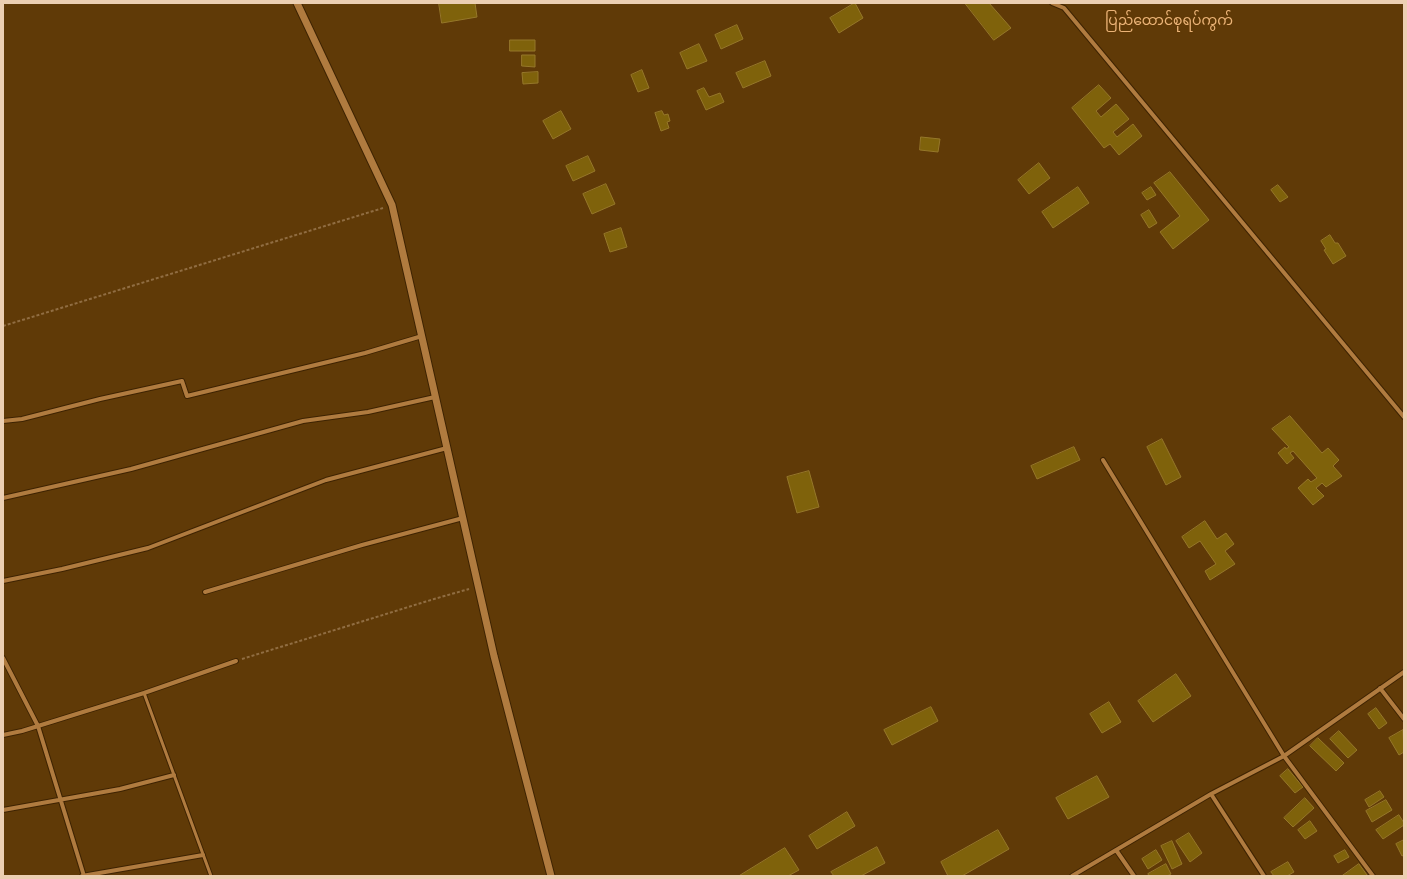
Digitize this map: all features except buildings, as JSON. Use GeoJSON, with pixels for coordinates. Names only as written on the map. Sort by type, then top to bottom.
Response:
{"type":"FeatureCollection","features":[{"type":"Feature","properties":{"kind":"street"},"geometry":{"type":"LineString","coordinates":[[297,3],[392,206],[494,656],[551,876]]}},
{"type":"Feature","properties":{"kind":"street"},"geometry":{"type":"LineString","coordinates":[[1052,3],[1064,8]]}},
{"type":"Feature","properties":{"kind":"street"},"geometry":{"type":"LineString","coordinates":[[1060,3],[1404,417]]}},
{"type":"Feature","properties":{"kind":"street"},"geometry":{"type":"LineString","coordinates":[[3,422],[22,419],[100,399],[182,381],[187,396],[364,353],[422,336]]}},
{"type":"Feature","properties":{"kind":"street"},"geometry":{"type":"LineString","coordinates":[[3,498],[131,469],[303,422],[368,412],[435,397]]}},
{"type":"Feature","properties":{"kind":"street"},"geometry":{"type":"LineString","coordinates":[[3,581],[62,569],[148,548],[326,480],[447,448]]}},
{"type":"Feature","properties":{"kind":"street"},"geometry":{"type":"LineString","coordinates":[[1103,460],[1284,756],[1373,876]]}},
{"type":"Feature","properties":{"kind":"street"},"geometry":{"type":"LineString","coordinates":[[205,592],[462,518]]}},
{"type":"Feature","properties":{"kind":"street"},"geometry":{"type":"LineString","coordinates":[[3,658],[38,726],[83,876],[204,855]]}},
{"type":"Feature","properties":{"kind":"street"},"geometry":{"type":"LineString","coordinates":[[3,735],[22,731],[144,693],[236,661]]}},
{"type":"Feature","properties":{"kind":"street"},"geometry":{"type":"LineString","coordinates":[[1072,876],[1211,794],[1284,756],[1404,672]]}},
{"type":"Feature","properties":{"kind":"street"},"geometry":{"type":"LineString","coordinates":[[1380,688],[1404,719]]}},
{"type":"Feature","properties":{"kind":"street"},"geometry":{"type":"LineString","coordinates":[[3,810],[60,799],[120,790],[174,775]]}},
{"type":"Feature","properties":{"kind":"street"},"geometry":{"type":"LineString","coordinates":[[1211,794],[1264,876]]}},
{"type":"Feature","properties":{"kind":"street"},"geometry":{"type":"LineString","coordinates":[[1116,850],[1134,876]]}},
{"type":"Feature","properties":{"kind":"lane"},"geometry":{"type":"LineString","coordinates":[[144,693],[211,876]]}},
{"type":"Feature","properties":{"kind":"path"},"geometry":{"type":"LineString","coordinates":[[3,326],[392,206]]}},
{"type":"Feature","properties":{"kind":"path"},"geometry":{"type":"LineString","coordinates":[[236,661],[434,599],[478,587]]}},
{"type":"Feature","properties":{"kind":"district","name":"ပြည်ထောင်စုရပ်ကွက်"},"geometry":{"type":"Point","coordinates":[1169,21]}}]}
